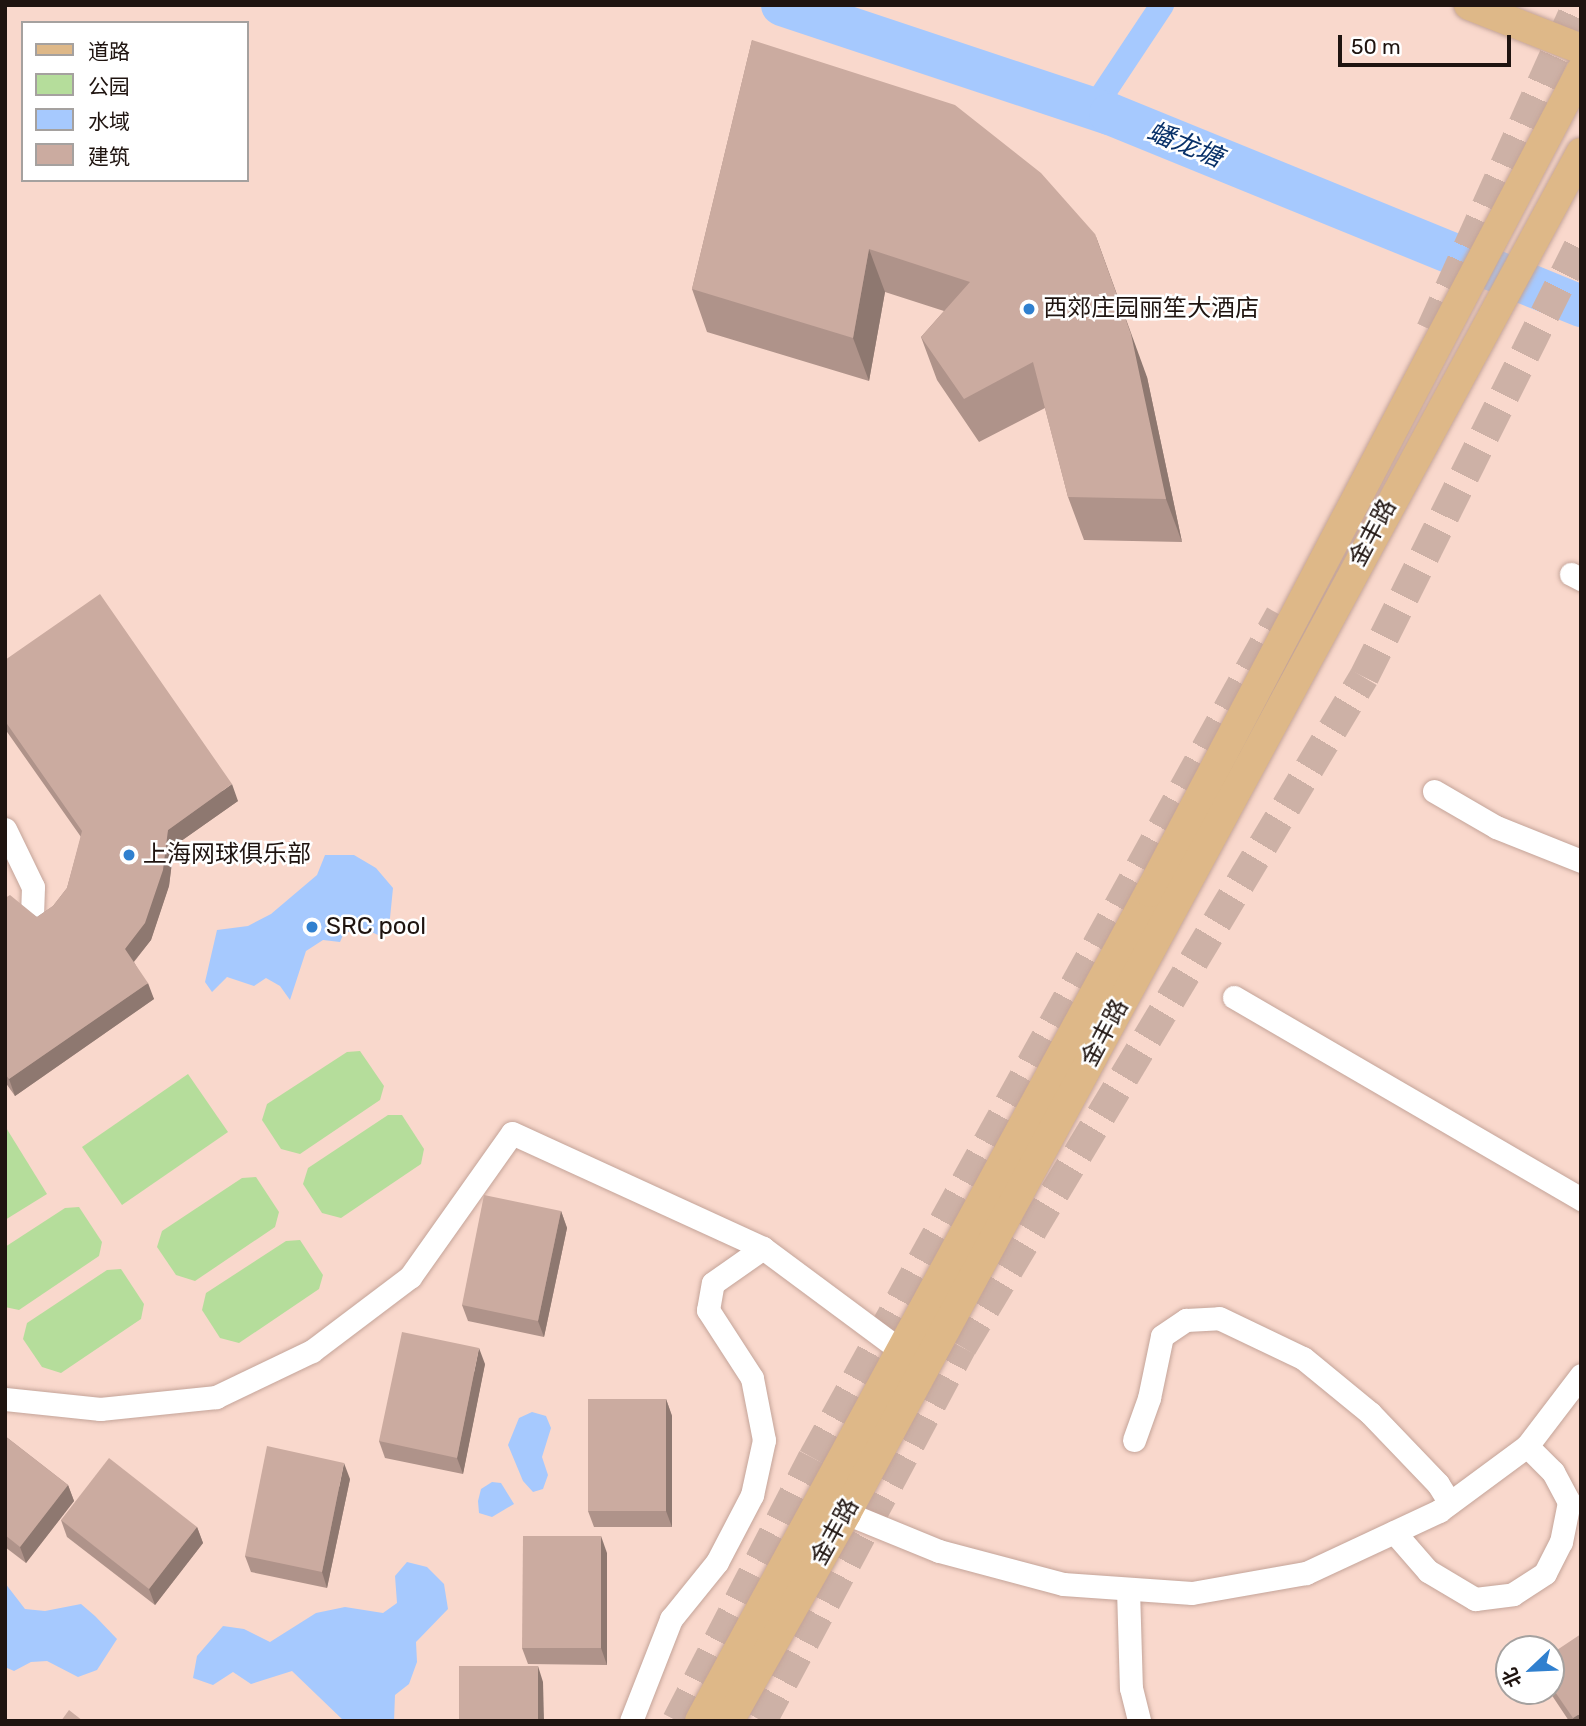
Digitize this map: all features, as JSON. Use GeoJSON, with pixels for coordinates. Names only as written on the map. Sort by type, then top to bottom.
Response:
{"type":"FeatureCollection","features":[{"type":"Feature","properties":{"kind":"main road"},"geometry":{"type":"LineString","coordinates":[[1469,5],[1581,50]]}},
{"type":"Feature","properties":{"kind":"main road"},"geometry":{"type":"LineString","coordinates":[[700,1721],[913,1360],[1515,193],[1581,71]]}},
{"type":"Feature","properties":{"kind":"main road","name":"金丰路"},"geometry":{"type":"LineString","coordinates":[[729,1721],[846,1513],[913,1360],[1549,205],[1581,153]]}},
{"type":"Feature","properties":{"kind":"lane"},"geometry":{"type":"LineString","coordinates":[[1434,791],[1496,828],[1581,861]]}},
{"type":"Feature","properties":{"kind":"lane"},"geometry":{"type":"LineString","coordinates":[[5,829],[33,887],[32,911]]}},
{"type":"Feature","properties":{"kind":"lane"},"geometry":{"type":"LineString","coordinates":[[1234,997],[1581,1199]]}},
{"type":"Feature","properties":{"kind":"lane"},"geometry":{"type":"LineString","coordinates":[[5,1399],[100,1409],[215,1398],[312,1351],[410,1278],[512,1133],[763,1248],[913,1360]]}},
{"type":"Feature","properties":{"kind":"lane"},"geometry":{"type":"LineString","coordinates":[[631,1721],[671,1619],[717,1562],[752,1495],[764,1440],[752,1378],[708,1310],[713,1283],[763,1248]]}},
{"type":"Feature","properties":{"kind":"lane"},"geometry":{"type":"LineString","coordinates":[[1134,1440],[1149,1398],[1162,1336],[1186,1320],[1219,1318],[1303,1358],[1370,1413],[1438,1484],[1450,1503]]}},
{"type":"Feature","properties":{"kind":"lane"},"geometry":{"type":"LineString","coordinates":[[846,1513],[939,1551],[1063,1584],[1192,1594],[1306,1573],[1450,1503],[1527,1446],[1581,1375]]}},
{"type":"Feature","properties":{"kind":"lane"},"geometry":{"type":"LineString","coordinates":[[1394,1532],[1428,1571],[1475,1599],[1513,1594],[1545,1573],[1561,1542],[1569,1502],[1553,1472],[1527,1446]]}},
{"type":"Feature","properties":{"kind":"lane"},"geometry":{"type":"LineString","coordinates":[[1128,1589],[1131,1688],[1139,1721]]}},
{"type":"Feature","properties":{"kind":"green space"},"geometry":{"type":"Polygon","coordinates":[[[360,1051],[384,1086],[380,1100],[300,1154],[281,1149],[262,1120],[267,1104],[347,1052],[360,1051]]]}},
{"type":"Feature","properties":{"kind":"green space"},"geometry":{"type":"Polygon","coordinates":[[[188,1074],[228,1132],[122,1205],[82,1147],[188,1074]]]}},
{"type":"Feature","properties":{"kind":"green space"},"geometry":{"type":"Polygon","coordinates":[[[388,1115],[402,1115],[424,1149],[421,1164],[341,1218],[322,1213],[303,1184],[308,1168],[388,1115]]]}},
{"type":"Feature","properties":{"kind":"green space"},"geometry":{"type":"Polygon","coordinates":[[[5,1126],[47,1194],[5,1220],[5,1126]]]}},
{"type":"Feature","properties":{"kind":"green space"},"geometry":{"type":"Polygon","coordinates":[[[256,1177],[279,1212],[275,1227],[195,1281],[176,1275],[157,1247],[162,1231],[242,1178],[256,1177]]]}},
{"type":"Feature","properties":{"kind":"green space"},"geometry":{"type":"Polygon","coordinates":[[[79,1207],[102,1242],[99,1256],[19,1310],[5,1307],[5,1247],[65,1208],[79,1207]]]}},
{"type":"Feature","properties":{"kind":"green space"},"geometry":{"type":"Polygon","coordinates":[[[300,1240],[323,1275],[319,1289],[239,1343],[220,1338],[202,1310],[206,1293],[286,1241],[300,1240]]]}},
{"type":"Feature","properties":{"kind":"green space"},"geometry":{"type":"Polygon","coordinates":[[[121,1269],[144,1304],[141,1319],[61,1373],[42,1367],[23,1339],[27,1323],[107,1270],[121,1269]]]}},
{"type":"Feature","properties":{"kind":"water","name":"SRC pool"},"geometry":{"type":"Polygon","coordinates":[[[325,855],[354,855],[376,868],[393,888],[390,918],[378,935],[363,928],[344,933],[340,942],[323,940],[306,951],[290,1000],[280,986],[266,978],[254,986],[227,977],[212,992],[205,982],[217,930],[248,926],[271,914],[317,875],[325,855]]]}},
{"type":"Feature","properties":{"kind":"water"},"geometry":{"type":"Polygon","coordinates":[[[532,1412],[546,1416],[551,1428],[542,1457],[548,1475],[543,1489],[533,1492],[523,1481],[508,1445],[519,1418],[532,1412]]]}},
{"type":"Feature","properties":{"kind":"water"},"geometry":{"type":"Polygon","coordinates":[[[492,1482],[501,1483],[514,1504],[492,1517],[479,1513],[478,1501],[481,1489],[492,1482]]]}},
{"type":"Feature","properties":{"kind":"water"},"geometry":{"type":"Polygon","coordinates":[[[407,1562],[427,1567],[444,1584],[448,1609],[416,1642],[417,1662],[409,1684],[395,1695],[394,1721],[344,1721],[292,1671],[251,1684],[233,1672],[213,1685],[193,1678],[197,1656],[223,1626],[244,1629],[270,1642],[316,1613],[345,1607],[383,1613],[397,1603],[395,1576],[407,1562]]]}},
{"type":"Feature","properties":{"kind":"water"},"geometry":{"type":"Polygon","coordinates":[[[5,1583],[25,1609],[45,1611],[81,1604],[95,1616],[117,1639],[97,1670],[78,1677],[47,1661],[31,1662],[14,1671],[5,1667],[5,1583]]]}},
{"type":"Feature","properties":{"kind":"building","name":"西郊庄园丽笙大酒店"},"geometry":{"type":"Polygon","coordinates":[[[752,40],[955,105],[1041,173],[1095,234],[1131,334],[1166,499],[1068,497],[1033,362],[964,399],[921,337],[970,282],[869,249],[853,338],[692,289],[752,40]]]}},
{"type":"Feature","properties":{"kind":"building","name":"上海网球俱乐部"},"geometry":{"type":"Polygon","coordinates":[[[100,594],[232,784],[168,830],[163,870],[145,923],[125,949],[148,983],[9,1079],[5,1074],[5,898],[10,895],[37,917],[53,906],[67,888],[82,831],[5,721],[5,660],[100,594]]]}},
{"type":"Feature","properties":{"kind":"building"},"geometry":{"type":"Polygon","coordinates":[[[484,1195],[561,1211],[538,1321],[462,1305],[484,1195]]]}},
{"type":"Feature","properties":{"kind":"building"},"geometry":{"type":"Polygon","coordinates":[[[402,1332],[479,1348],[457,1458],[379,1441],[402,1332]]]}},
{"type":"Feature","properties":{"kind":"building"},"geometry":{"type":"Polygon","coordinates":[[[588,1399],[666,1399],[666,1511],[588,1511],[588,1399]]]}},
{"type":"Feature","properties":{"kind":"building"},"geometry":{"type":"Polygon","coordinates":[[[5,1436],[68,1485],[20,1547],[5,1535],[5,1436]]]}},
{"type":"Feature","properties":{"kind":"building"},"geometry":{"type":"Polygon","coordinates":[[[267,1446],[344,1463],[322,1572],[245,1556],[267,1446]]]}},
{"type":"Feature","properties":{"kind":"building"},"geometry":{"type":"Polygon","coordinates":[[[109,1458],[197,1527],[149,1589],[61,1520],[109,1458]]]}},
{"type":"Feature","properties":{"kind":"building"},"geometry":{"type":"Polygon","coordinates":[[[523,1536],[601,1536],[601,1648],[522,1648],[523,1536]]]}},
{"type":"Feature","properties":{"kind":"building"},"geometry":{"type":"Polygon","coordinates":[[[1581,1634],[1581,1713],[1573,1718],[1564,1705],[1565,1645],[1581,1634]]]}},
{"type":"Feature","properties":{"kind":"building"},"geometry":{"type":"Polygon","coordinates":[[[459,1666],[538,1666],[538,1721],[459,1721],[459,1666]]]}},
{"type":"Feature","properties":{"kind":"building"},"geometry":{"type":"Polygon","coordinates":[[[69,1710],[83,1721],[61,1721],[69,1710]]]}},
{"type":"Feature","properties":{"kind":"waterway","name":"蟠龙塘"},"geometry":{"type":"LineString","coordinates":[[782,5],[1110,114],[1581,306]]}},
{"type":"Feature","properties":{"kind":"waterway"},"geometry":{"type":"LineString","coordinates":[[1093,109],[1162,5]]}},
{"type":"Feature","properties":{"kind":"tunnel"},"geometry":{"type":"LineString","coordinates":[[1431,330],[1577,5]]}},
{"type":"Feature","properties":{"kind":"tunnel"},"geometry":{"type":"LineString","coordinates":[[762,1721],[962,1347],[1364,677],[1581,242]]}},
{"type":"Feature","properties":{"kind":"tunnel"},"geometry":{"type":"LineString","coordinates":[[677,1721],[813,1458],[1280,615]]}},
{"type":"Feature","properties":{"kind":"place","name":"西郊庄园丽笙大酒店"},"geometry":{"type":"Point","coordinates":[1029,309]}},
{"type":"Feature","properties":{"kind":"place","name":"上海网球俱乐部"},"geometry":{"type":"Point","coordinates":[129,855]}},
{"type":"Feature","properties":{"kind":"place","name":"SRC pool"},"geometry":{"type":"Point","coordinates":[312,927]}}]}
